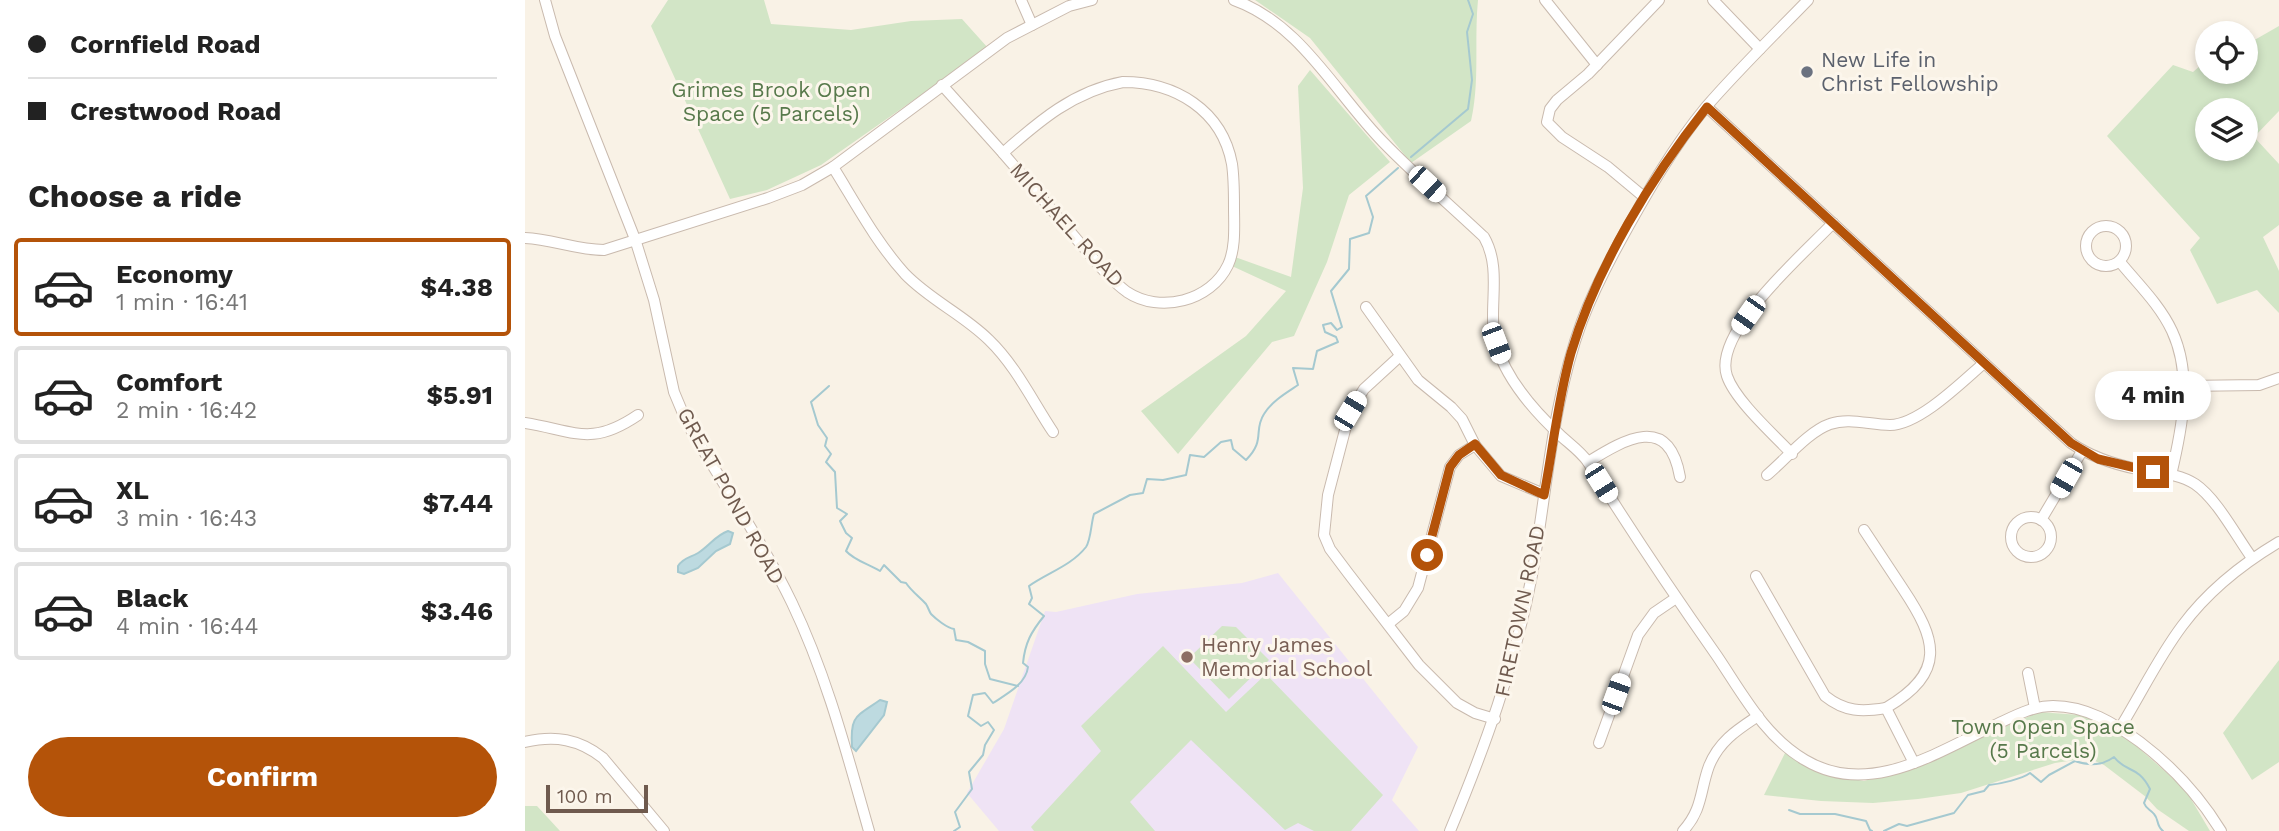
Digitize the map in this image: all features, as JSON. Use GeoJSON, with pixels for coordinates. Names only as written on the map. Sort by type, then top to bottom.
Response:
{"type":"FeatureCollection","features":[{"type":"Feature","properties":{"kind":"street","name":"GREAT POND ROAD"},"geometry":{"type":"LineString","coordinates":[[545,0],[555,36],[635,239],[654,300],[674,392],[687,423],[791,601],[809,640],[869,831]]}},
{"type":"Feature","properties":{"kind":"street"},"geometry":{"type":"LineString","coordinates":[[1021,0],[1032,25]]}},
{"type":"Feature","properties":{"kind":"street"},"geometry":{"type":"LineString","coordinates":[[525,238],[604,250],[802,185],[833,167],[1007,37],[1069,6],[1091,0]]}},
{"type":"Feature","properties":{"kind":"street"},"geometry":{"type":"LineString","coordinates":[[1234,0],[1272,19],[1298,42],[1384,144],[1485,237],[1490,246],[1494,275],[1493,324],[1496,343],[1515,385],[1556,430],[1579,450],[1676,598],[1758,716],[1773,736],[1788,749],[1824,769],[1845,774],[1886,773],[2035,708],[2053,706],[2083,711],[2120,727],[2175,770],[2207,808],[2221,831]]}},
{"type":"Feature","properties":{"kind":"street"},"geometry":{"type":"LineString","coordinates":[[1545,0],[1597,65]]}},
{"type":"Feature","properties":{"kind":"street"},"geometry":{"type":"LineString","coordinates":[[1644,197],[1608,167],[1562,137],[1547,122],[1550,109],[1557,100],[1597,65],[1659,0]]}},
{"type":"Feature","properties":{"kind":"street"},"geometry":{"type":"LineString","coordinates":[[1713,0],[1760,49]]}},
{"type":"Feature","properties":{"kind":"street","name":"FIRETOWN ROAD"},"geometry":{"type":"LineString","coordinates":[[1450,831],[1495,719],[1507,680],[1531,576],[1566,373],[1583,319],[1613,254],[1661,169],[1707,107],[1808,0]]}},
{"type":"Feature","properties":{"kind":"street","name":"MICHAEL ROAD"},"geometry":{"type":"LineString","coordinates":[[942,85],[1095,261],[1128,292],[1144,300],[1169,303],[1185,300],[1208,289],[1228,264],[1234,236],[1233,174],[1228,149],[1209,116],[1174,90],[1152,83],[1137,82],[1117,83],[1093,90],[1052,111],[1003,153]]}},
{"type":"Feature","properties":{"kind":"street"},"geometry":{"type":"LineString","coordinates":[[1707,107],[2082,451],[2114,464],[2183,478],[2202,489],[2252,558]]}},
{"type":"Feature","properties":{"kind":"street"},"geometry":{"type":"LineString","coordinates":[[833,167],[877,239],[918,286],[975,328],[999,350],[1053,432]]}},
{"type":"Feature","properties":{"kind":"street"},"geometry":{"type":"LineString","coordinates":[[1792,454],[1733,388],[1726,372],[1725,354],[1733,336],[1753,308],[1833,223]]}},
{"type":"Feature","properties":{"kind":"street"},"geometry":{"type":"LineString","coordinates":[[2106,225],[2119,230],[2127,242],[2127,249],[2120,262],[2107,267],[2093,262],[2086,250],[2088,236],[2093,230],[2106,225]]}},
{"type":"Feature","properties":{"kind":"street"},"geometry":{"type":"LineString","coordinates":[[2120,262],[2161,312],[2172,332],[2180,356],[2185,386],[2171,475]]}},
{"type":"Feature","properties":{"kind":"street"},"geometry":{"type":"LineString","coordinates":[[1366,307],[1418,380],[1462,419],[1475,444],[1501,475],[1544,495]]}},
{"type":"Feature","properties":{"kind":"street"},"geometry":{"type":"LineString","coordinates":[[1400,356],[1364,389],[1350,411],[1328,495],[1324,535],[1330,549],[1419,664],[1457,703],[1475,713],[1495,719]]}},
{"type":"Feature","properties":{"kind":"street"},"geometry":{"type":"LineString","coordinates":[[1767,475],[1813,433],[1829,424],[1844,421],[1893,425],[1910,420],[1953,390],[1984,363]]}},
{"type":"Feature","properties":{"kind":"street"},"geometry":{"type":"LineString","coordinates":[[2185,386],[2259,385],[2279,378]]}},
{"type":"Feature","properties":{"kind":"street"},"geometry":{"type":"LineString","coordinates":[[525,423],[566,434],[586,435],[606,432],[638,415]]}},
{"type":"Feature","properties":{"kind":"street"},"geometry":{"type":"LineString","coordinates":[[1588,462],[1619,442],[1630,438],[1653,438],[1663,442],[1676,457],[1680,477]]}},
{"type":"Feature","properties":{"kind":"street"},"geometry":{"type":"LineString","coordinates":[[1388,624],[1404,611],[1418,588],[1450,467],[1459,455],[1475,444]]}},
{"type":"Feature","properties":{"kind":"street"},"geometry":{"type":"LineString","coordinates":[[2041,520],[2082,451]]}},
{"type":"Feature","properties":{"kind":"street"},"geometry":{"type":"LineString","coordinates":[[2029,517],[2041,520],[2050,530],[2047,549],[2036,556],[2017,551],[2011,540],[2013,527],[2017,522],[2029,517]]}},
{"type":"Feature","properties":{"kind":"street"},"geometry":{"type":"LineString","coordinates":[[1756,576],[1825,696],[1842,708],[1855,711],[1886,708],[1907,695],[1926,673],[1930,660],[1929,637],[1915,607],[1864,530]]}},
{"type":"Feature","properties":{"kind":"street"},"geometry":{"type":"LineString","coordinates":[[2120,727],[2183,624],[2215,590],[2252,558],[2279,541]]}},
{"type":"Feature","properties":{"kind":"street"},"geometry":{"type":"LineString","coordinates":[[1599,743],[1638,635],[1654,613],[1676,598]]}},
{"type":"Feature","properties":{"kind":"street"},"geometry":{"type":"LineString","coordinates":[[2028,673],[2035,708]]}},
{"type":"Feature","properties":{"kind":"street"},"geometry":{"type":"LineString","coordinates":[[1886,708],[1913,763]]}},
{"type":"Feature","properties":{"kind":"street"},"geometry":{"type":"LineString","coordinates":[[1683,831],[1699,807],[1708,768],[1717,750],[1735,730],[1758,716]]}},
{"type":"Feature","properties":{"kind":"street"},"geometry":{"type":"LineString","coordinates":[[525,742],[554,738],[569,740],[594,751],[603,758],[664,831]]}},
{"type":"Feature","properties":{"kind":"shaded area","name":"Henry James Memorial School"},"geometry":{"type":"Polygon","coordinates":[[[1278,573],[1418,747],[1392,800],[1419,831],[999,831],[967,793],[1004,729],[1045,611],[1056,612],[1137,594],[1242,583],[1278,573]]]}},
{"type":"Feature","properties":{"kind":"green space","name":"Grimes Brook Open Space (5 Parcels)"},"geometry":{"type":"Polygon","coordinates":[[[668,0],[764,0],[771,24],[851,30],[911,21],[962,19],[988,48],[821,165],[767,190],[730,199],[651,26],[668,0]]]}},
{"type":"Feature","properties":{"kind":"green space"},"geometry":{"type":"Polygon","coordinates":[[[1255,0],[1478,0],[1475,91],[1471,121],[1411,163],[1310,38],[1255,0]]]}},
{"type":"Feature","properties":{"kind":"green space"},"geometry":{"type":"Polygon","coordinates":[[[2279,26],[2279,111],[2258,133],[2258,98],[2195,98],[2195,161],[2258,161],[2258,141],[2279,164],[2279,225],[2263,237],[2279,271],[2279,313],[2257,290],[2217,304],[2190,250],[2200,238],[2107,136],[2173,65],[2193,72],[2195,70],[2195,84],[2258,84],[2258,38],[2279,26]]]}},
{"type":"Feature","properties":{"kind":"green space"},"geometry":{"type":"Polygon","coordinates":[[[1310,70],[1390,162],[1349,195],[1327,262],[1294,336],[1272,342],[1178,454],[1141,411],[1246,336],[1286,291],[1232,266],[1235,257],[1291,277],[1303,188],[1298,86],[1310,70]]]}},
{"type":"Feature","properties":{"kind":"green space"},"geometry":{"type":"Polygon","coordinates":[[[1222,626],[1236,627],[1269,660],[1229,699],[1189,658],[1222,626]]]}},
{"type":"Feature","properties":{"kind":"green space"},"geometry":{"type":"Polygon","coordinates":[[[1163,646],[1226,712],[1266,674],[1383,795],[1351,831],[1314,831],[1298,823],[1285,830],[1191,740],[1130,802],[1155,831],[1034,831],[1031,827],[1101,751],[1081,726],[1163,646]]]}},
{"type":"Feature","properties":{"kind":"green space"},"geometry":{"type":"Polygon","coordinates":[[[2279,660],[2279,762],[2252,780],[2223,733],[2279,660]]]}},
{"type":"Feature","properties":{"kind":"green space","name":"Town Open Space (5 Parcels)"},"geometry":{"type":"Polygon","coordinates":[[[2039,712],[2080,715],[2124,735],[2185,789],[2210,831],[2189,831],[2157,809],[2146,797],[2104,765],[2088,758],[2055,763],[1961,793],[1918,799],[1873,803],[1764,795],[1786,751],[1822,773],[1864,781],[1912,767],[2039,712]]]}},
{"type":"Feature","properties":{"kind":"green space"},"geometry":{"type":"Polygon","coordinates":[[[525,806],[537,806],[560,831],[525,831],[525,806]]]}},
{"type":"Feature","properties":{"kind":"water"},"geometry":{"type":"Polygon","coordinates":[[[728,531],[733,533],[730,544],[716,551],[698,568],[684,574],[678,572],[678,566],[683,561],[728,531]]]}},
{"type":"Feature","properties":{"kind":"water"},"geometry":{"type":"Polygon","coordinates":[[[880,700],[887,702],[884,715],[856,751],[852,747],[852,729],[856,718],[880,700]]]}},
{"type":"Feature","properties":{"kind":"waterway"},"geometry":{"type":"LineString","coordinates":[[1411,157],[1468,109],[1472,80],[1467,32],[1473,14],[1468,0]]}},
{"type":"Feature","properties":{"kind":"waterway"},"geometry":{"type":"LineString","coordinates":[[954,831],[960,827],[955,812],[972,789],[969,772],[983,755],[985,745],[994,730],[988,722],[981,726],[968,716],[973,695],[985,693],[993,703],[1024,679],[1028,667],[1023,663],[1025,649],[1044,616],[1029,604],[1032,598],[1029,586],[1080,554],[1088,544],[1094,514],[1130,495],[1143,493],[1147,479],[1163,480],[1186,475],[1190,455],[1204,457],[1221,442],[1231,440],[1233,449],[1246,460],[1256,447],[1259,426],[1267,409],[1298,385],[1293,368],[1313,369],[1317,351],[1338,342],[1336,337],[1325,332],[1323,325],[1331,323],[1337,330],[1342,327],[1331,291],[1349,269],[1350,239],[1369,233],[1373,217],[1366,196],[1398,168]]}},
{"type":"Feature","properties":{"kind":"waterway"},"geometry":{"type":"LineString","coordinates":[[829,386],[811,402],[818,425],[827,438],[825,446],[831,454],[826,462],[835,472],[837,508],[847,514],[840,521],[852,538],[846,551],[880,571],[884,565],[901,582],[906,583],[926,604],[933,616],[954,629],[956,640],[968,642],[985,651],[985,664],[990,679],[1018,686]]}},
{"type":"Feature","properties":{"kind":"waterway"},"geometry":{"type":"LineString","coordinates":[[1884,831],[1899,824],[1907,826],[1954,813],[1968,795],[1984,791],[1989,785],[2011,781],[2030,773],[2041,782],[2075,761],[2095,764],[2114,757],[2145,781],[2150,789],[2144,803],[2156,816],[2163,831]]}},
{"type":"Feature","properties":{"kind":"waterway"},"geometry":{"type":"LineString","coordinates":[[1789,810],[1800,814],[1835,814],[1866,821],[1872,831]]}},
{"type":"Feature","properties":{"kind":"place","name":"New Life in Christ Fellowship"},"geometry":{"type":"Point","coordinates":[1807,72]}},
{"type":"Feature","properties":{"kind":"place","name":"Henry James Memorial School"},"geometry":{"type":"Point","coordinates":[1187,657]}},
{"type":"Feature","properties":{"kind":"route"},"geometry":{"type":"LineString","coordinates":[[1427,555],[1450,467],[1459,455],[1475,444],[1501,475],[1544,495],[1566,373],[1583,319],[1613,254],[1644,197],[1661,169],[1707,107],[2071,443],[2098,459],[2153,472]]}}]}
